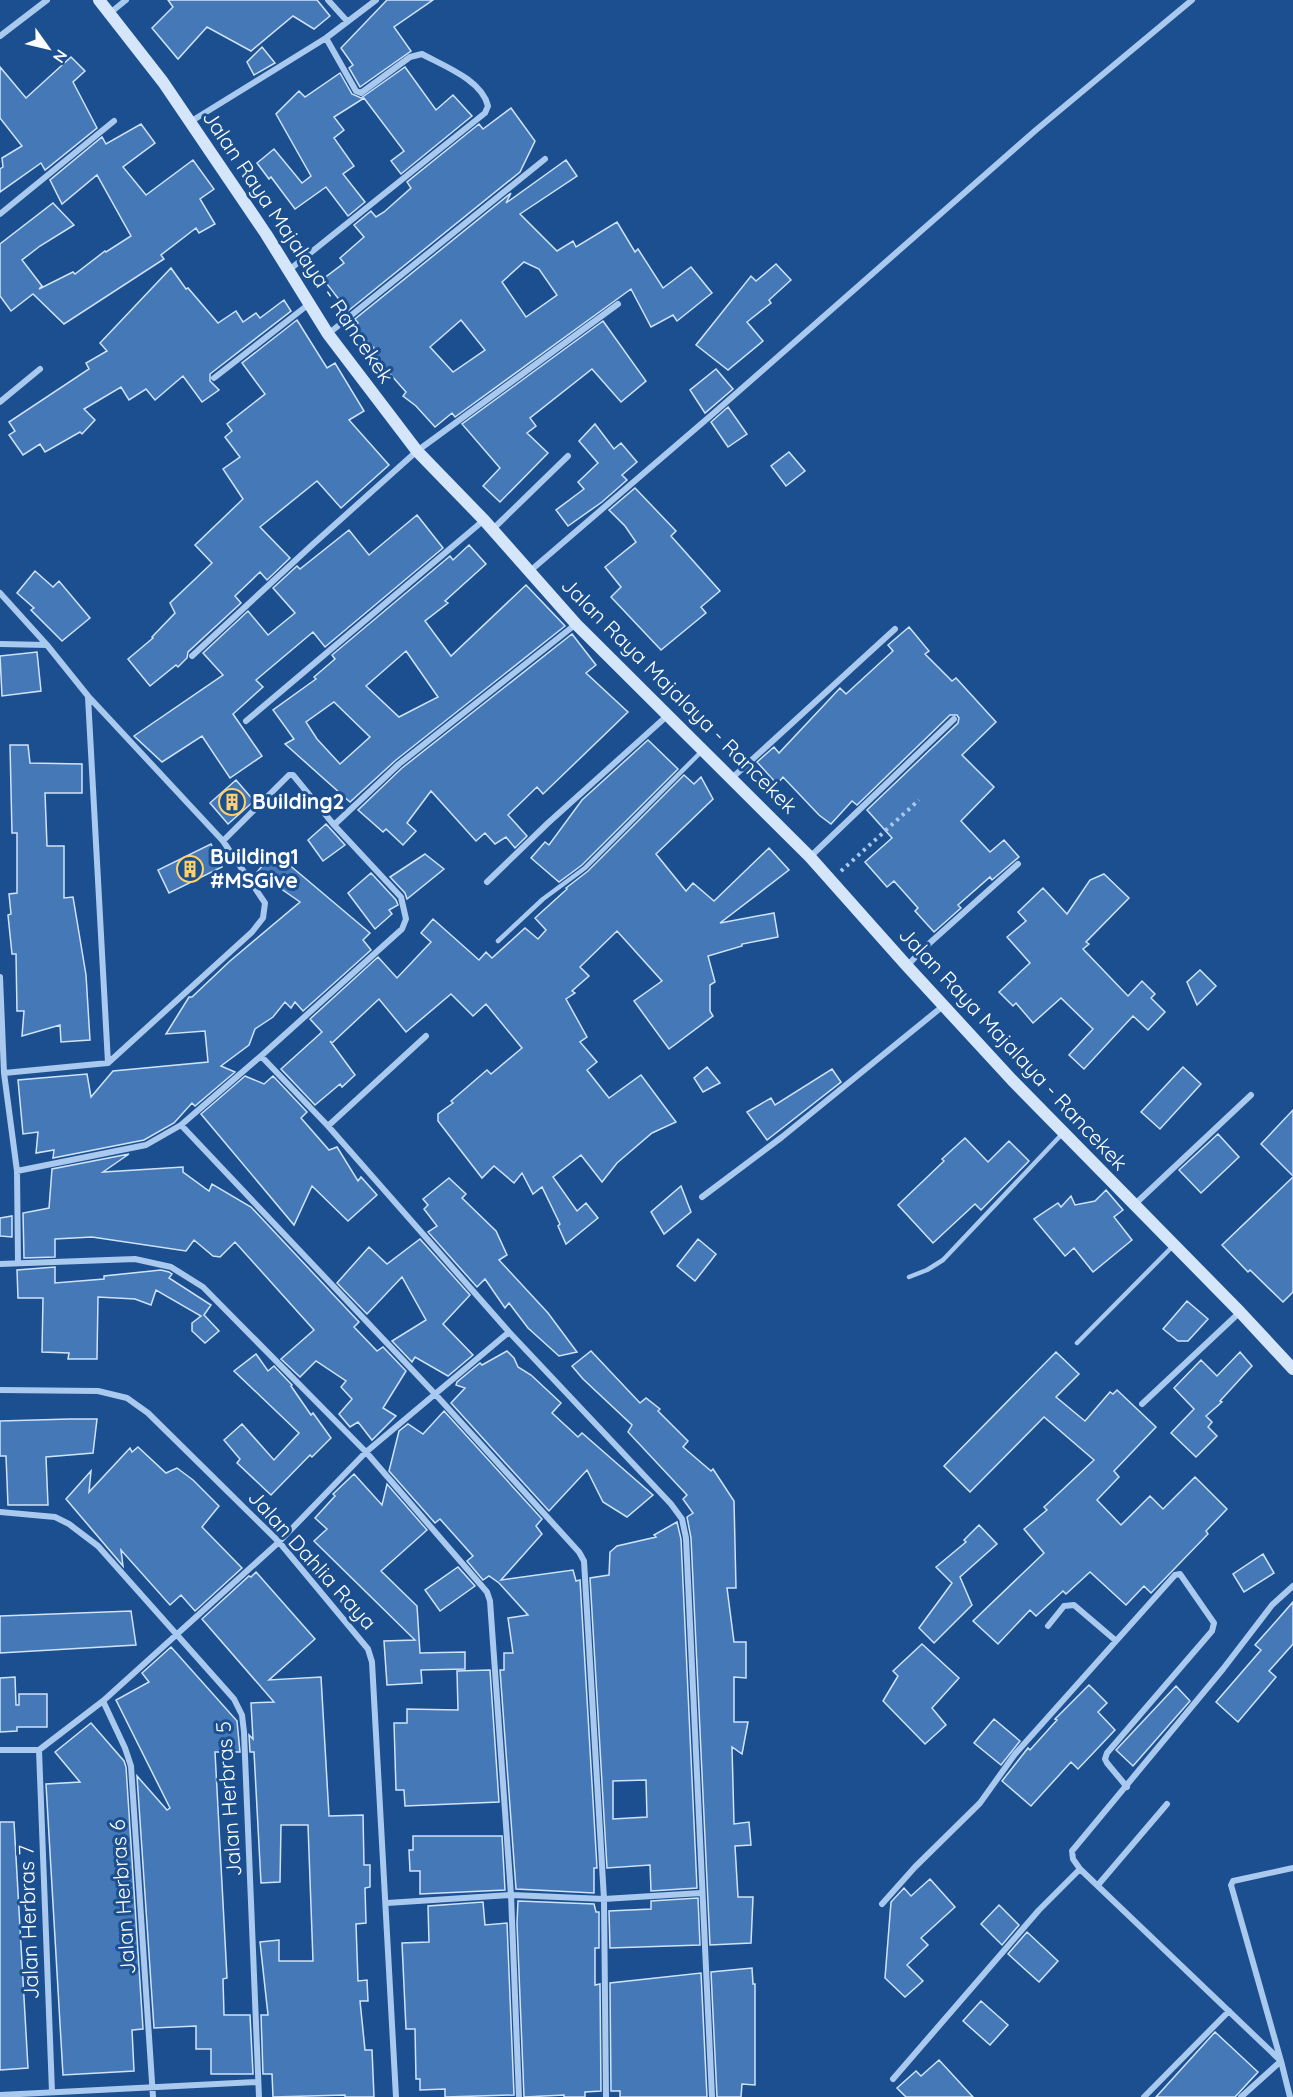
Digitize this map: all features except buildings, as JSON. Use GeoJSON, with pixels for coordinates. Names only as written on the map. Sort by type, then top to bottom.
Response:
{"type":"FeatureCollection","features":[{"type":"Feature","properties":{"kind":"main road","name":"Jalan Raya Majalaya - Rancekek"},"geometry":{"type":"LineString","coordinates":[[99,0],[163,82],[328,334],[417,451],[489,525],[576,624],[832,879],[907,966],[1063,1133],[1240,1312],[1293,1369]]}},
{"type":"Feature","properties":{"kind":"street"},"geometry":{"type":"LineString","coordinates":[[0,36],[47,0]]}},
{"type":"Feature","properties":{"kind":"street"},"geometry":{"type":"LineString","coordinates":[[110,13],[126,0]]}},
{"type":"Feature","properties":{"kind":"street"},"geometry":{"type":"LineString","coordinates":[[328,0],[347,21]]}},
{"type":"Feature","properties":{"kind":"street"},"geometry":{"type":"LineString","coordinates":[[189,122],[326,38],[376,0]]}},
{"type":"Feature","properties":{"kind":"street"},"geometry":{"type":"LineString","coordinates":[[530,571],[1036,130],[1192,0]]}},
{"type":"Feature","properties":{"kind":"street"},"geometry":{"type":"LineString","coordinates":[[288,270],[485,113],[488,106],[483,96],[467,80],[422,54],[410,57],[361,93],[356,91],[326,38]]}},
{"type":"Feature","properties":{"kind":"street"},"geometry":{"type":"LineString","coordinates":[[0,214],[114,121]]}},
{"type":"Feature","properties":{"kind":"street"},"geometry":{"type":"LineString","coordinates":[[328,334],[545,159]]}},
{"type":"Feature","properties":{"kind":"street"},"geometry":{"type":"LineString","coordinates":[[214,378],[309,304]]}},
{"type":"Feature","properties":{"kind":"street"},"geometry":{"type":"LineString","coordinates":[[192,656],[417,451],[618,304]]}},
{"type":"Feature","properties":{"kind":"street"},"geometry":{"type":"LineString","coordinates":[[0,402],[40,369]]}},
{"type":"Feature","properties":{"kind":"street"},"geometry":{"type":"LineString","coordinates":[[246,721],[489,525],[568,456]]}},
{"type":"Feature","properties":{"kind":"street"},"geometry":{"type":"LineString","coordinates":[[0,593],[47,645],[88,696],[224,841],[265,903],[262,918],[252,932],[108,1063],[4,1073]]}},
{"type":"Feature","properties":{"kind":"street"},"geometry":{"type":"LineString","coordinates":[[334,825],[399,764],[576,624]]}},
{"type":"Feature","properties":{"kind":"street"},"geometry":{"type":"LineString","coordinates":[[732,778],[895,629]]}},
{"type":"Feature","properties":{"kind":"street"},"geometry":{"type":"LineString","coordinates":[[0,644],[47,645]]}},
{"type":"Feature","properties":{"kind":"street"},"geometry":{"type":"LineString","coordinates":[[88,696],[108,1063]]}},
{"type":"Feature","properties":{"kind":"street"},"geometry":{"type":"LineString","coordinates":[[487,882],[548,823],[669,715]]}},
{"type":"Feature","properties":{"kind":"street"},"geometry":{"type":"LineString","coordinates":[[810,857],[954,719]]}},
{"type":"Feature","properties":{"kind":"street"},"geometry":{"type":"LineString","coordinates":[[16,1171],[146,1145],[181,1125],[402,928],[406,919],[402,897],[334,825],[291,774],[224,841]]}},
{"type":"Feature","properties":{"kind":"street"},"geometry":{"type":"LineString","coordinates":[[907,966],[1018,864]]}},
{"type":"Feature","properties":{"kind":"street"},"geometry":{"type":"LineString","coordinates":[[0,977],[4,1073],[16,1171],[18,1262]]}},
{"type":"Feature","properties":{"kind":"street"},"geometry":{"type":"LineString","coordinates":[[702,1197],[782,1137],[943,1005]]}},
{"type":"Feature","properties":{"kind":"street"},"geometry":{"type":"LineString","coordinates":[[328,1126],[426,1036]]}},
{"type":"Feature","properties":{"kind":"street"},"geometry":{"type":"LineString","coordinates":[[261,1056],[328,1126],[509,1332],[671,1504],[682,1519],[686,1538],[712,2097]]}},
{"type":"Feature","properties":{"kind":"street"},"geometry":{"type":"LineString","coordinates":[[1133,1206],[1251,1095]]}},
{"type":"Feature","properties":{"kind":"street"},"geometry":{"type":"LineString","coordinates":[[181,1125],[436,1395],[579,1552],[584,1561],[604,1899],[606,2097]]}},
{"type":"Feature","properties":{"kind":"street"},"geometry":{"type":"LineString","coordinates":[[0,1264],[135,1259],[171,1266],[203,1287],[366,1452],[482,1584],[490,1601],[511,1895],[519,2097]]}},
{"type":"Feature","properties":{"kind":"street"},"geometry":{"type":"LineString","coordinates":[[1142,1404],[1240,1312]]}},
{"type":"Feature","properties":{"kind":"street"},"geometry":{"type":"LineString","coordinates":[[0,1750],[39,1750],[103,1701],[279,1542],[366,1452],[509,1332]]}},
{"type":"Feature","properties":{"kind":"street","name":"Jalan Dahlia Raya"},"geometry":{"type":"LineString","coordinates":[[0,1390],[98,1391],[127,1398],[148,1413],[279,1542],[368,1649],[372,1662],[396,2097]]}},
{"type":"Feature","properties":{"kind":"street","name":"Jalan Herbras 5"},"geometry":{"type":"LineString","coordinates":[[0,1512],[55,1516],[98,1546],[234,1699],[242,1715],[259,2097]]}},
{"type":"Feature","properties":{"kind":"street"},"geometry":{"type":"LineString","coordinates":[[882,1904],[915,1867],[980,1803],[1015,1754],[1115,1640],[1178,1574],[1214,1623],[1212,1631],[1107,1753],[1105,1759],[1107,1763],[1127,1787]]}},
{"type":"Feature","properties":{"kind":"street"},"geometry":{"type":"LineString","coordinates":[[1281,2061],[1080,1869],[1073,1859],[1072,1851],[1223,1669],[1272,1605],[1293,1586]]}},
{"type":"Feature","properties":{"kind":"street"},"geometry":{"type":"LineString","coordinates":[[1048,1626],[1064,1606],[1074,1605],[1115,1640]]}},
{"type":"Feature","properties":{"kind":"street","name":"Jalan Herbras 6"},"geometry":{"type":"LineString","coordinates":[[103,1701],[131,1766],[153,2097]]}},
{"type":"Feature","properties":{"kind":"street","name":"Jalan Herbras 7"},"geometry":{"type":"LineString","coordinates":[[39,1750],[52,2092]]}},
{"type":"Feature","properties":{"kind":"street"},"geometry":{"type":"LineString","coordinates":[[1098,1885],[1167,1804]]}},
{"type":"Feature","properties":{"kind":"street"},"geometry":{"type":"LineString","coordinates":[[1290,2097],[1231,1885],[1233,1881],[1293,1868]]}},
{"type":"Feature","properties":{"kind":"street"},"geometry":{"type":"LineString","coordinates":[[893,2079],[1039,1910],[1080,1869]]}},
{"type":"Feature","properties":{"kind":"street"},"geometry":{"type":"LineString","coordinates":[[387,1903],[511,1895],[604,1899],[701,1893]]}},
{"type":"Feature","properties":{"kind":"street"},"geometry":{"type":"LineString","coordinates":[[1144,2097],[1229,2011]]}},
{"type":"Feature","properties":{"kind":"street"},"geometry":{"type":"LineString","coordinates":[[1241,2097],[1281,2061]]}},
{"type":"Feature","properties":{"kind":"street"},"geometry":{"type":"LineString","coordinates":[[0,2095],[258,2082]]}},
{"type":"Feature","properties":{"kind":"lane"},"geometry":{"type":"LineString","coordinates":[[498,941],[543,900],[585,868],[704,750]]}},
{"type":"Feature","properties":{"kind":"lane"},"geometry":{"type":"LineString","coordinates":[[909,1277],[943,1260],[1063,1133]]}},
{"type":"Feature","properties":{"kind":"lane"},"geometry":{"type":"LineString","coordinates":[[1077,1343],[1173,1246]]}},
{"type":"Feature","properties":{"kind":"path"},"geometry":{"type":"LineString","coordinates":[[832,879],[919,800]]}},
{"type":"Feature","properties":{"kind":"place","name":"Building2"},"geometry":{"type":"Point","coordinates":[232,802]}},
{"type":"Feature","properties":{"kind":"place","name":"Building1 #MSGive"},"geometry":{"type":"Point","coordinates":[190,869]}}]}
